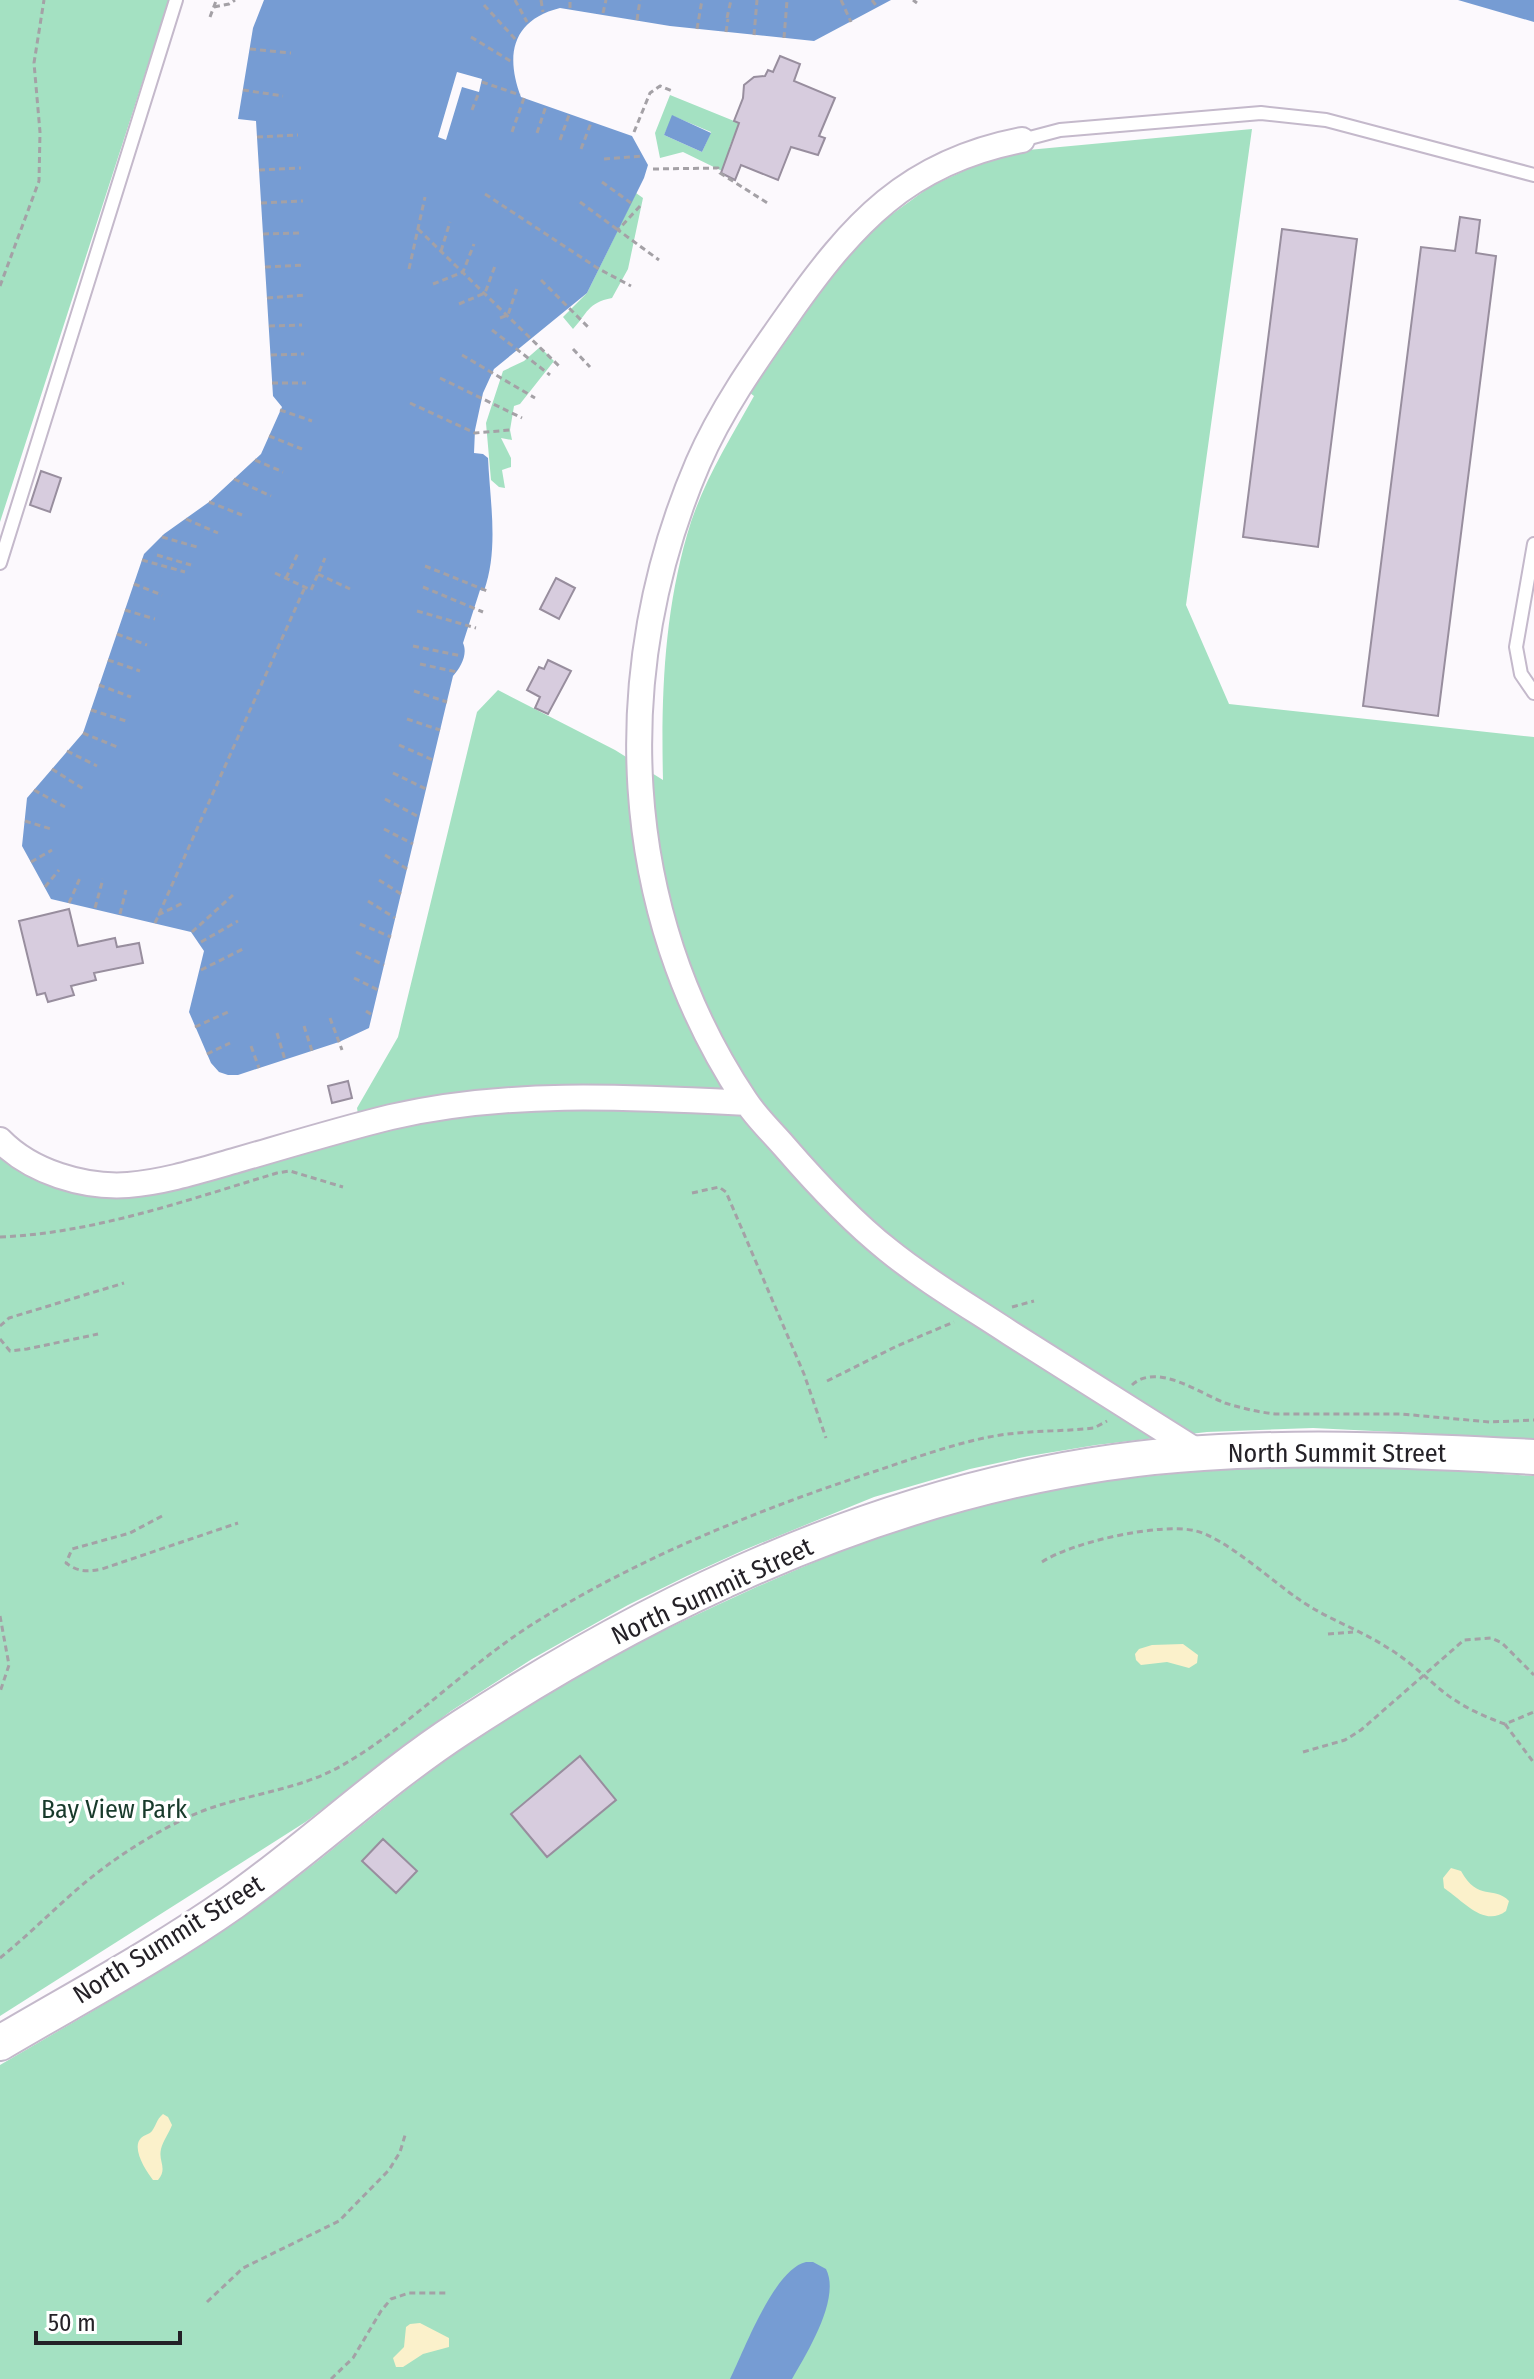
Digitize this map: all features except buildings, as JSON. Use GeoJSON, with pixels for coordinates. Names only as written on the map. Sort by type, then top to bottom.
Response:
{"type":"FeatureCollection","features":[{"type":"Feature","properties":{"kind":"main road","name":"North Summit Street"},"geometry":{"type":"LineString","coordinates":[[0,2043],[233,1902],[456,1731],[546,1674],[664,1609],[808,1544],[915,1506],[1042,1475],[1133,1460],[1200,1453],[1307,1449],[1434,1451],[1534,1457]]}},
{"type":"Feature","properties":{"kind":"street"},"geometry":{"type":"LineString","coordinates":[[1022,140],[984,147],[946,161],[875,209],[820,270],[741,381],[700,460],[681,505],[665,556],[646,640],[638,749],[644,828],[659,903],[674,954],[694,1004],[747,1103],[811,1177],[888,1251],[1200,1453]]}},
{"type":"Feature","properties":{"kind":"street"},"geometry":{"type":"LineString","coordinates":[[0,1140],[19,1158],[43,1169],[86,1182],[127,1185],[177,1177],[394,1117],[471,1105],[586,1097],[747,1103]]}},
{"type":"Feature","properties":{"kind":"lane"},"geometry":{"type":"LineString","coordinates":[[0,563],[176,0]]}},
{"type":"Feature","properties":{"kind":"lane"},"geometry":{"type":"LineString","coordinates":[[1022,140],[1060,130],[1261,113],[1326,120],[1534,175]]}},
{"type":"Feature","properties":{"kind":"lane"},"geometry":{"type":"LineString","coordinates":[[1534,544],[1533,564],[1516,647],[1521,674],[1534,693]]}},
{"type":"Feature","properties":{"kind":"path"},"geometry":{"type":"LineString","coordinates":[[0,286],[39,181],[40,132],[35,46],[44,0]]}},
{"type":"Feature","properties":{"kind":"path"},"geometry":{"type":"LineString","coordinates":[[214,7],[235,0]]}},
{"type":"Feature","properties":{"kind":"path"},"geometry":{"type":"LineString","coordinates":[[515,0],[527,22]]}},
{"type":"Feature","properties":{"kind":"path"},"geometry":{"type":"LineString","coordinates":[[541,0],[543,12]]}},
{"type":"Feature","properties":{"kind":"path"},"geometry":{"type":"LineString","coordinates":[[570,0],[570,8]]}},
{"type":"Feature","properties":{"kind":"path"},"geometry":{"type":"LineString","coordinates":[[603,13],[606,0]]}},
{"type":"Feature","properties":{"kind":"path"},"geometry":{"type":"LineString","coordinates":[[637,20],[640,0]]}},
{"type":"Feature","properties":{"kind":"path"},"geometry":{"type":"LineString","coordinates":[[697,29],[702,0]]}},
{"type":"Feature","properties":{"kind":"path"},"geometry":{"type":"LineString","coordinates":[[726,32],[731,0]]}},
{"type":"Feature","properties":{"kind":"path"},"geometry":{"type":"LineString","coordinates":[[754,35],[757,0]]}},
{"type":"Feature","properties":{"kind":"path"},"geometry":{"type":"LineString","coordinates":[[841,0],[851,22]]}},
{"type":"Feature","properties":{"kind":"path"},"geometry":{"type":"LineString","coordinates":[[872,0],[878,8]]}},
{"type":"Feature","properties":{"kind":"path"},"geometry":{"type":"LineString","coordinates":[[210,17],[216,1]]}},
{"type":"Feature","properties":{"kind":"path"},"geometry":{"type":"LineString","coordinates":[[784,38],[787,1]]}},
{"type":"Feature","properties":{"kind":"path"},"geometry":{"type":"LineString","coordinates":[[484,5],[517,41]]}},
{"type":"Feature","properties":{"kind":"path"},"geometry":{"type":"LineString","coordinates":[[471,37],[512,62]]}},
{"type":"Feature","properties":{"kind":"path"},"geometry":{"type":"LineString","coordinates":[[250,49],[291,53]]}},
{"type":"Feature","properties":{"kind":"path"},"geometry":{"type":"LineString","coordinates":[[482,82],[522,97],[512,132]]}},
{"type":"Feature","properties":{"kind":"path"},"geometry":{"type":"LineString","coordinates":[[634,132],[652,90],[660,86],[672,91]]}},
{"type":"Feature","properties":{"kind":"path"},"geometry":{"type":"LineString","coordinates":[[243,90],[283,96]]}},
{"type":"Feature","properties":{"kind":"path"},"geometry":{"type":"LineString","coordinates":[[472,110],[479,92]]}},
{"type":"Feature","properties":{"kind":"path"},"geometry":{"type":"LineString","coordinates":[[537,133],[546,106]]}},
{"type":"Feature","properties":{"kind":"path"},"geometry":{"type":"LineString","coordinates":[[560,140],[569,115]]}},
{"type":"Feature","properties":{"kind":"path"},"geometry":{"type":"LineString","coordinates":[[581,149],[591,123]]}},
{"type":"Feature","properties":{"kind":"path"},"geometry":{"type":"LineString","coordinates":[[257,137],[298,135]]}},
{"type":"Feature","properties":{"kind":"path"},"geometry":{"type":"LineString","coordinates":[[604,159],[643,156]]}},
{"type":"Feature","properties":{"kind":"path"},"geometry":{"type":"LineString","coordinates":[[259,170],[301,168]]}},
{"type":"Feature","properties":{"kind":"path"},"geometry":{"type":"LineString","coordinates":[[653,169],[718,168],[720,173],[769,204]]}},
{"type":"Feature","properties":{"kind":"path"},"geometry":{"type":"LineString","coordinates":[[602,182],[631,203]]}},
{"type":"Feature","properties":{"kind":"path"},"geometry":{"type":"LineString","coordinates":[[485,194],[599,269],[631,286]]}},
{"type":"Feature","properties":{"kind":"path"},"geometry":{"type":"LineString","coordinates":[[409,269],[425,197]]}},
{"type":"Feature","properties":{"kind":"path"},"geometry":{"type":"LineString","coordinates":[[261,203],[303,201]]}},
{"type":"Feature","properties":{"kind":"path"},"geometry":{"type":"LineString","coordinates":[[580,202],[659,260]]}},
{"type":"Feature","properties":{"kind":"path"},"geometry":{"type":"LineString","coordinates":[[618,230],[640,206]]}},
{"type":"Feature","properties":{"kind":"path"},"geometry":{"type":"LineString","coordinates":[[441,251],[450,222]]}},
{"type":"Feature","properties":{"kind":"path"},"geometry":{"type":"LineString","coordinates":[[418,229],[559,366]]}},
{"type":"Feature","properties":{"kind":"path"},"geometry":{"type":"LineString","coordinates":[[263,234],[301,233]]}},
{"type":"Feature","properties":{"kind":"path"},"geometry":{"type":"LineString","coordinates":[[433,284],[463,272],[474,244]]}},
{"type":"Feature","properties":{"kind":"path"},"geometry":{"type":"LineString","coordinates":[[265,267],[304,265]]}},
{"type":"Feature","properties":{"kind":"path"},"geometry":{"type":"LineString","coordinates":[[459,304],[485,293],[495,266]]}},
{"type":"Feature","properties":{"kind":"path"},"geometry":{"type":"LineString","coordinates":[[541,280],[590,329]]}},
{"type":"Feature","properties":{"kind":"path"},"geometry":{"type":"LineString","coordinates":[[508,315],[517,288]]}},
{"type":"Feature","properties":{"kind":"path"},"geometry":{"type":"LineString","coordinates":[[267,298],[305,295]]}},
{"type":"Feature","properties":{"kind":"path"},"geometry":{"type":"LineString","coordinates":[[500,318],[508,315]]}},
{"type":"Feature","properties":{"kind":"path"},"geometry":{"type":"LineString","coordinates":[[269,326],[302,325]]}},
{"type":"Feature","properties":{"kind":"path"},"geometry":{"type":"LineString","coordinates":[[492,330],[550,375]]}},
{"type":"Feature","properties":{"kind":"path"},"geometry":{"type":"LineString","coordinates":[[573,349],[590,367]]}},
{"type":"Feature","properties":{"kind":"path"},"geometry":{"type":"LineString","coordinates":[[271,355],[304,354]]}},
{"type":"Feature","properties":{"kind":"path"},"geometry":{"type":"LineString","coordinates":[[462,355],[535,398]]}},
{"type":"Feature","properties":{"kind":"path"},"geometry":{"type":"LineString","coordinates":[[440,378],[522,418]]}},
{"type":"Feature","properties":{"kind":"path"},"geometry":{"type":"LineString","coordinates":[[272,383],[306,383]]}},
{"type":"Feature","properties":{"kind":"path"},"geometry":{"type":"LineString","coordinates":[[410,403],[475,433],[510,430]]}},
{"type":"Feature","properties":{"kind":"path"},"geometry":{"type":"LineString","coordinates":[[280,410],[312,421]]}},
{"type":"Feature","properties":{"kind":"path"},"geometry":{"type":"LineString","coordinates":[[269,436],[302,449]]}},
{"type":"Feature","properties":{"kind":"path"},"geometry":{"type":"LineString","coordinates":[[255,460],[283,472]]}},
{"type":"Feature","properties":{"kind":"path"},"geometry":{"type":"LineString","coordinates":[[234,479],[271,496]]}},
{"type":"Feature","properties":{"kind":"path"},"geometry":{"type":"LineString","coordinates":[[209,502],[242,515]]}},
{"type":"Feature","properties":{"kind":"path"},"geometry":{"type":"LineString","coordinates":[[186,519],[218,533]]}},
{"type":"Feature","properties":{"kind":"path"},"geometry":{"type":"LineString","coordinates":[[162,537],[197,547]]}},
{"type":"Feature","properties":{"kind":"path"},"geometry":{"type":"LineString","coordinates":[[286,578],[299,551]]}},
{"type":"Feature","properties":{"kind":"path"},"geometry":{"type":"LineString","coordinates":[[157,555],[191,565]]}},
{"type":"Feature","properties":{"kind":"path"},"geometry":{"type":"LineString","coordinates":[[275,573],[311,590],[325,558]]}},
{"type":"Feature","properties":{"kind":"path"},"geometry":{"type":"LineString","coordinates":[[142,560],[185,572]]}},
{"type":"Feature","properties":{"kind":"path"},"geometry":{"type":"LineString","coordinates":[[425,566],[487,591]]}},
{"type":"Feature","properties":{"kind":"path"},"geometry":{"type":"LineString","coordinates":[[318,574],[350,589]]}},
{"type":"Feature","properties":{"kind":"path"},"geometry":{"type":"LineString","coordinates":[[134,584],[162,595]]}},
{"type":"Feature","properties":{"kind":"path"},"geometry":{"type":"LineString","coordinates":[[155,923],[305,587]]}},
{"type":"Feature","properties":{"kind":"path"},"geometry":{"type":"LineString","coordinates":[[423,587],[483,612]]}},
{"type":"Feature","properties":{"kind":"path"},"geometry":{"type":"LineString","coordinates":[[125,610],[155,619]]}},
{"type":"Feature","properties":{"kind":"path"},"geometry":{"type":"LineString","coordinates":[[417,611],[476,628]]}},
{"type":"Feature","properties":{"kind":"path"},"geometry":{"type":"LineString","coordinates":[[117,634],[147,645]]}},
{"type":"Feature","properties":{"kind":"path"},"geometry":{"type":"LineString","coordinates":[[413,646],[462,656]]}},
{"type":"Feature","properties":{"kind":"path"},"geometry":{"type":"LineString","coordinates":[[108,660],[140,671]]}},
{"type":"Feature","properties":{"kind":"path"},"geometry":{"type":"LineString","coordinates":[[420,664],[457,672]]}},
{"type":"Feature","properties":{"kind":"path"},"geometry":{"type":"LineString","coordinates":[[99,685],[131,697]]}},
{"type":"Feature","properties":{"kind":"path"},"geometry":{"type":"LineString","coordinates":[[414,691],[447,702]]}},
{"type":"Feature","properties":{"kind":"path"},"geometry":{"type":"LineString","coordinates":[[91,710],[126,721]]}},
{"type":"Feature","properties":{"kind":"path"},"geometry":{"type":"LineString","coordinates":[[407,719],[440,730]]}},
{"type":"Feature","properties":{"kind":"path"},"geometry":{"type":"LineString","coordinates":[[83,733],[117,747]]}},
{"type":"Feature","properties":{"kind":"path"},"geometry":{"type":"LineString","coordinates":[[399,745],[433,760]]}},
{"type":"Feature","properties":{"kind":"path"},"geometry":{"type":"LineString","coordinates":[[67,751],[97,766]]}},
{"type":"Feature","properties":{"kind":"path"},"geometry":{"type":"LineString","coordinates":[[52,769],[85,790]]}},
{"type":"Feature","properties":{"kind":"path"},"geometry":{"type":"LineString","coordinates":[[393,773],[426,789]]}},
{"type":"Feature","properties":{"kind":"path"},"geometry":{"type":"LineString","coordinates":[[34,790],[65,807]]}},
{"type":"Feature","properties":{"kind":"path"},"geometry":{"type":"LineString","coordinates":[[385,799],[419,817]]}},
{"type":"Feature","properties":{"kind":"path"},"geometry":{"type":"LineString","coordinates":[[25,821],[51,829]]}},
{"type":"Feature","properties":{"kind":"path"},"geometry":{"type":"LineString","coordinates":[[384,829],[413,844]]}},
{"type":"Feature","properties":{"kind":"path"},"geometry":{"type":"LineString","coordinates":[[31,862],[52,850]]}},
{"type":"Feature","properties":{"kind":"path"},"geometry":{"type":"LineString","coordinates":[[385,855],[407,869]]}},
{"type":"Feature","properties":{"kind":"path"},"geometry":{"type":"LineString","coordinates":[[45,887],[59,870]]}},
{"type":"Feature","properties":{"kind":"path"},"geometry":{"type":"LineString","coordinates":[[69,903],[80,878]]}},
{"type":"Feature","properties":{"kind":"path"},"geometry":{"type":"LineString","coordinates":[[95,908],[103,879]]}},
{"type":"Feature","properties":{"kind":"path"},"geometry":{"type":"LineString","coordinates":[[379,880],[401,894]]}},
{"type":"Feature","properties":{"kind":"path"},"geometry":{"type":"LineString","coordinates":[[120,914],[126,890]]}},
{"type":"Feature","properties":{"kind":"path"},"geometry":{"type":"LineString","coordinates":[[192,932],[233,895]]}},
{"type":"Feature","properties":{"kind":"path"},"geometry":{"type":"LineString","coordinates":[[368,901],[395,918]]}},
{"type":"Feature","properties":{"kind":"path"},"geometry":{"type":"LineString","coordinates":[[158,915],[185,902]]}},
{"type":"Feature","properties":{"kind":"path"},"geometry":{"type":"LineString","coordinates":[[201,942],[238,921]]}},
{"type":"Feature","properties":{"kind":"path"},"geometry":{"type":"LineString","coordinates":[[360,924],[391,937]]}},
{"type":"Feature","properties":{"kind":"path"},"geometry":{"type":"LineString","coordinates":[[201,970],[243,949]]}},
{"type":"Feature","properties":{"kind":"path"},"geometry":{"type":"LineString","coordinates":[[356,952],[384,965]]}},
{"type":"Feature","properties":{"kind":"path"},"geometry":{"type":"LineString","coordinates":[[354,978],[378,990]]}},
{"type":"Feature","properties":{"kind":"path"},"geometry":{"type":"LineString","coordinates":[[366,1011],[372,1015]]}},
{"type":"Feature","properties":{"kind":"path"},"geometry":{"type":"LineString","coordinates":[[195,1027],[228,1012]]}},
{"type":"Feature","properties":{"kind":"path"},"geometry":{"type":"LineString","coordinates":[[330,1018],[342,1050]]}},
{"type":"Feature","properties":{"kind":"path"},"geometry":{"type":"LineString","coordinates":[[304,1026],[312,1051]]}},
{"type":"Feature","properties":{"kind":"path"},"geometry":{"type":"LineString","coordinates":[[277,1033],[285,1060]]}},
{"type":"Feature","properties":{"kind":"path"},"geometry":{"type":"LineString","coordinates":[[207,1054],[230,1043]]}},
{"type":"Feature","properties":{"kind":"path"},"geometry":{"type":"LineString","coordinates":[[251,1046],[259,1068]]}},
{"type":"Feature","properties":{"kind":"path"},"geometry":{"type":"LineString","coordinates":[[0,1237],[22,1236],[135,1215],[290,1171],[343,1187]]}},
{"type":"Feature","properties":{"kind":"path"},"geometry":{"type":"LineString","coordinates":[[692,1193],[719,1187],[726,1192],[804,1374],[826,1438]]}},
{"type":"Feature","properties":{"kind":"path"},"geometry":{"type":"LineString","coordinates":[[0,1326],[9,1318],[124,1283]]}},
{"type":"Feature","properties":{"kind":"path"},"geometry":{"type":"LineString","coordinates":[[827,1381],[926,1332],[1034,1301]]}},
{"type":"Feature","properties":{"kind":"path"},"geometry":{"type":"LineString","coordinates":[[0,1339],[10,1351],[98,1334]]}},
{"type":"Feature","properties":{"kind":"path"},"geometry":{"type":"LineString","coordinates":[[162,1516],[130,1533],[72,1549],[66,1563],[76,1570],[88,1572],[102,1569],[238,1523]]}},
{"type":"Feature","properties":{"kind":"path"},"geometry":{"type":"LineString","coordinates":[[1042,1562],[1073,1546],[1093,1541],[1171,1530],[1196,1531],[1219,1541],[1310,1608],[1386,1646],[1458,1702],[1505,1724],[1534,1763]]}},
{"type":"Feature","properties":{"kind":"path"},"geometry":{"type":"LineString","coordinates":[[0,1616],[9,1665],[0,1692]]}},
{"type":"Feature","properties":{"kind":"path"},"geometry":{"type":"LineString","coordinates":[[1328,1634],[1357,1633]]}},
{"type":"Feature","properties":{"kind":"path"},"geometry":{"type":"LineString","coordinates":[[1303,1752],[1335,1744],[1352,1735],[1388,1708],[1464,1640],[1483,1638],[1502,1643],[1534,1675]]}},
{"type":"Feature","properties":{"kind":"path"},"geometry":{"type":"LineString","coordinates":[[1505,1724],[1534,1712]]}},
{"type":"Feature","properties":{"kind":"path"},"geometry":{"type":"LineString","coordinates":[[207,2302],[243,2268],[339,2221],[389,2170],[400,2152],[406,2132]]}},
{"type":"Feature","properties":{"kind":"path"},"geometry":{"type":"LineString","coordinates":[[331,2379],[353,2358],[391,2299],[409,2293],[446,2293]]}},
{"type":"Feature","properties":{"kind":"green space"},"geometry":{"type":"Polygon","coordinates":[[[0,0],[169,0],[0,522],[0,0]]]}},
{"type":"Feature","properties":{"kind":"green space"},"geometry":{"type":"Polygon","coordinates":[[[670,95],[739,123],[729,148],[732,150],[722,171],[683,152],[660,158],[655,133],[670,95]],[[673,116],[664,135],[702,152],[711,132],[673,116]]]}},
{"type":"Feature","properties":{"kind":"green space","name":"Bay View Park"},"geometry":{"type":"Polygon","coordinates":[[[1252,129],[1186,605],[1229,704],[1534,737],[1534,1439],[1313,1428],[1207,1432],[1029,1456],[970,1469],[874,1497],[687,1576],[532,1659],[451,1711],[307,1821],[0,2016],[0,1156],[43,1178],[112,1198],[361,1133],[357,1108],[398,1037],[477,712],[498,690],[615,750],[663,780],[664,687],[669,626],[679,565],[693,517],[716,464],[754,396],[750,393],[842,261],[884,220],[931,186],[981,163],[1028,150],[1252,129]]]}},
{"type":"Feature","properties":{"kind":"green space"},"geometry":{"type":"Polygon","coordinates":[[[636,193],[643,198],[628,269],[612,298],[589,309],[573,329],[563,317],[587,293],[636,193]]]}},
{"type":"Feature","properties":{"kind":"green space"},"geometry":{"type":"Polygon","coordinates":[[[540,347],[554,361],[520,404],[514,406],[510,430],[512,440],[501,438],[511,458],[511,467],[502,470],[505,488],[499,487],[491,480],[486,423],[503,371],[524,361],[540,347]]]}},
{"type":"Feature","properties":{"kind":"green space"},"geometry":{"type":"Polygon","coordinates":[[[1306,1466],[1534,1476],[1534,2379],[0,2379],[0,2065],[226,1928],[287,1885],[431,1771],[522,1708],[650,1637],[717,1605],[869,1540],[992,1502],[1148,1476],[1306,1466]]]}},
{"type":"Feature","properties":{"kind":"sand"},"geometry":{"type":"Polygon","coordinates":[[[1183,1644],[1198,1655],[1197,1663],[1189,1668],[1167,1662],[1141,1665],[1136,1660],[1135,1654],[1139,1649],[1152,1645],[1183,1644]]]}},
{"type":"Feature","properties":{"kind":"sand"},"geometry":{"type":"Polygon","coordinates":[[[1451,1868],[1461,1871],[1474,1887],[1503,1896],[1509,1901],[1506,1911],[1490,1916],[1468,1907],[1444,1888],[1443,1878],[1451,1868]]]}},
{"type":"Feature","properties":{"kind":"sand"},"geometry":{"type":"Polygon","coordinates":[[[163,2114],[172,2125],[161,2149],[162,2172],[158,2180],[153,2180],[141,2159],[138,2142],[152,2131],[163,2114]]]}},
{"type":"Feature","properties":{"kind":"sand"},"geometry":{"type":"Polygon","coordinates":[[[420,2323],[449,2338],[449,2347],[423,2354],[403,2367],[396,2367],[393,2358],[404,2347],[406,2327],[420,2323]]]}},
{"type":"Feature","properties":{"kind":"water"},"geometry":{"type":"Polygon","coordinates":[[[264,0],[891,0],[814,41],[670,26],[560,8],[531,21],[522,30],[514,54],[516,82],[521,97],[632,136],[648,165],[587,293],[494,369],[483,393],[475,430],[474,453],[488,458],[492,525],[489,575],[484,591],[480,590],[463,643],[463,660],[453,676],[369,1028],[339,1042],[238,1075],[228,1075],[219,1072],[211,1063],[189,1012],[204,951],[191,932],[51,899],[22,846],[27,798],[83,733],[144,554],[164,534],[209,502],[261,454],[282,407],[273,396],[256,121],[238,119],[253,28],[264,0]]]}},
{"type":"Feature","properties":{"kind":"water"},"geometry":{"type":"Polygon","coordinates":[[[1458,0],[1534,0],[1534,22],[1458,0]]]}},
{"type":"Feature","properties":{"kind":"water"},"geometry":{"type":"Polygon","coordinates":[[[672,115],[711,133],[702,152],[664,135],[672,115]]]}},
{"type":"Feature","properties":{"kind":"water"},"geometry":{"type":"Polygon","coordinates":[[[806,2262],[826,2269],[829,2295],[820,2325],[792,2379],[730,2379],[772,2295],[794,2268],[806,2262]]]}},
{"type":"Feature","properties":{"kind":"pier"},"geometry":{"type":"Polygon","coordinates":[[[457,72],[482,79],[479,92],[462,87],[446,140],[438,137],[457,72]]]}}]}
